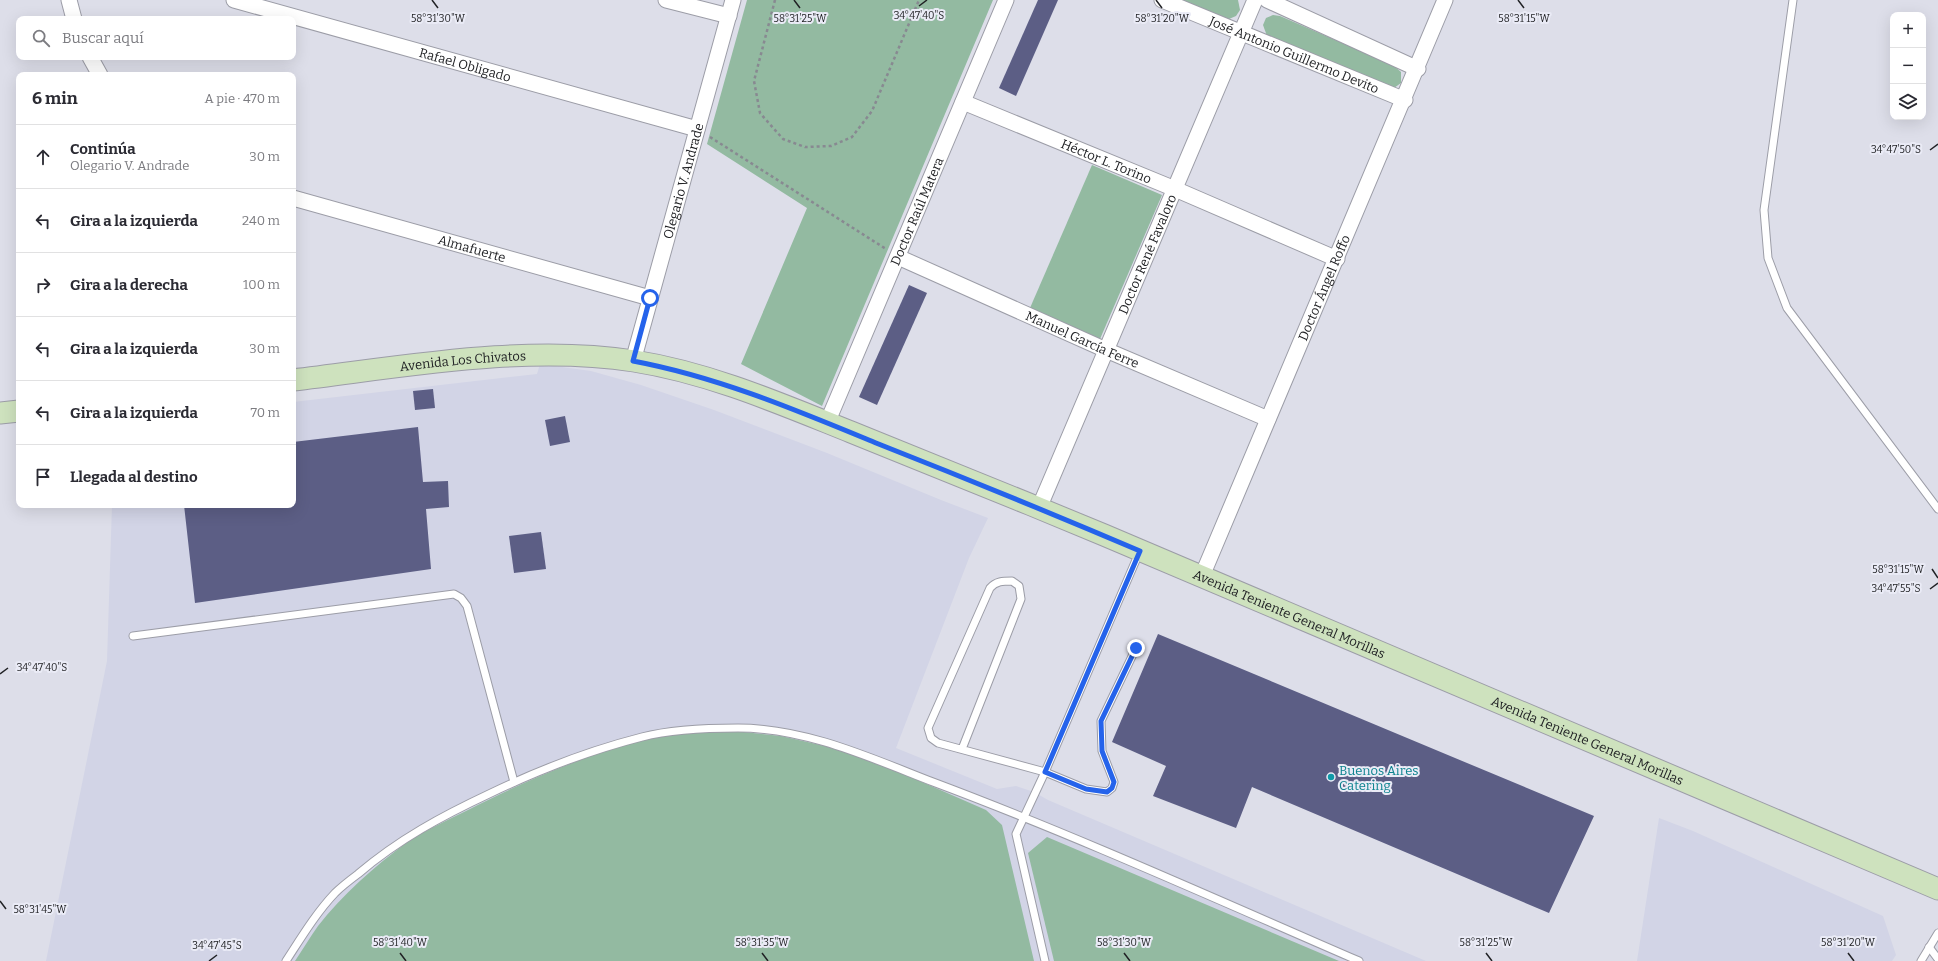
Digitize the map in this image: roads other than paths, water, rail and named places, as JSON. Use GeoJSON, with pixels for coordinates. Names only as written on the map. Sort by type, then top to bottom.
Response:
{"type":"FeatureCollection","features":[{"type":"Feature","properties":{"kind":"main road","name":"Avenida Los Chivatos"},"geometry":{"type":"LineString","coordinates":[[296,380],[466,360],[535,354],[585,356],[633,361]]}},
{"type":"Feature","properties":{"kind":"main road","name":"Avenida Teniente General Morillas"},"geometry":{"type":"LineString","coordinates":[[633,361],[670,368],[714,380],[771,400],[1039,508],[1938,889]]}},
{"type":"Feature","properties":{"kind":"main road"},"geometry":{"type":"LineString","coordinates":[[0,413],[16,411]]}},
{"type":"Feature","properties":{"kind":"street"},"geometry":{"type":"LineString","coordinates":[[69,0],[73,16]]}},
{"type":"Feature","properties":{"kind":"street","name":"Rafael Obligado"},"geometry":{"type":"LineString","coordinates":[[234,0],[272,5],[697,129]]}},
{"type":"Feature","properties":{"kind":"street"},"geometry":{"type":"LineString","coordinates":[[666,0],[729,16]]}},
{"type":"Feature","properties":{"kind":"street","name":"Olegario V. Andrade"},"geometry":{"type":"LineString","coordinates":[[633,361],[733,0]]}},
{"type":"Feature","properties":{"kind":"street","name":"Doctor Raúl Matera"},"geometry":{"type":"LineString","coordinates":[[827,423],[1006,0]]}},
{"type":"Feature","properties":{"kind":"street","name":"José Antonio Guillermo Devito"},"geometry":{"type":"LineString","coordinates":[[1162,0],[1405,100]]}},
{"type":"Feature","properties":{"kind":"street","name":"Doctor René Favaloro"},"geometry":{"type":"LineString","coordinates":[[1039,508],[1255,0]]}},
{"type":"Feature","properties":{"kind":"street"},"geometry":{"type":"LineString","coordinates":[[1267,0],[1418,69]]}},
{"type":"Feature","properties":{"kind":"street","name":"Doctor Ángel Roffo"},"geometry":{"type":"LineString","coordinates":[[1202,576],[1405,100],[1446,0]]}},
{"type":"Feature","properties":{"kind":"street"},"geometry":{"type":"LineString","coordinates":[[92,60],[98,72]]}},
{"type":"Feature","properties":{"kind":"street","name":"Héctor L. Torino"},"geometry":{"type":"LineString","coordinates":[[963,102],[1175,189],[1337,259]]}},
{"type":"Feature","properties":{"kind":"street","name":"Almafuerte"},"geometry":{"type":"LineString","coordinates":[[296,199],[650,298]]}},
{"type":"Feature","properties":{"kind":"street","name":"Manuel García Ferre"},"geometry":{"type":"LineString","coordinates":[[898,257],[1106,350],[1268,419]]}},
{"type":"Feature","properties":{"kind":"lane"},"geometry":{"type":"LineString","coordinates":[[1793,0],[1764,210],[1768,258],[1787,308],[1937,505]]}},
{"type":"Feature","properties":{"kind":"lane"},"geometry":{"type":"LineString","coordinates":[[1045,961],[1016,834],[1045,772],[1140,551]]}},
{"type":"Feature","properties":{"kind":"lane"},"geometry":{"type":"LineString","coordinates":[[962,749],[1022,599],[1019,586],[1012,581],[1000,581],[993,584],[928,728],[931,738],[938,743],[1045,772],[1086,789],[1107,792],[1112,788],[1114,782],[1102,751],[1101,721],[1136,648]]}},
{"type":"Feature","properties":{"kind":"lane"},"geometry":{"type":"LineString","coordinates":[[133,636],[454,594],[461,598],[468,606],[514,782]]}},
{"type":"Feature","properties":{"kind":"lane"},"geometry":{"type":"LineString","coordinates":[[286,961],[308,927],[335,893],[404,838],[451,811],[514,782],[644,736],[691,729],[741,728],[778,732],[821,740],[867,756],[1024,816],[1359,961]]}},
{"type":"Feature","properties":{"kind":"lane"},"geometry":{"type":"LineString","coordinates":[[1921,961],[1938,933]]}},
{"type":"Feature","properties":{"kind":"lane"},"geometry":{"type":"LineString","coordinates":[[1929,947],[1938,959]]}},
{"type":"Feature","properties":{"kind":"place","name":"Buenos Aires Catering"},"geometry":{"type":"Point","coordinates":[1331,777]}}]}
